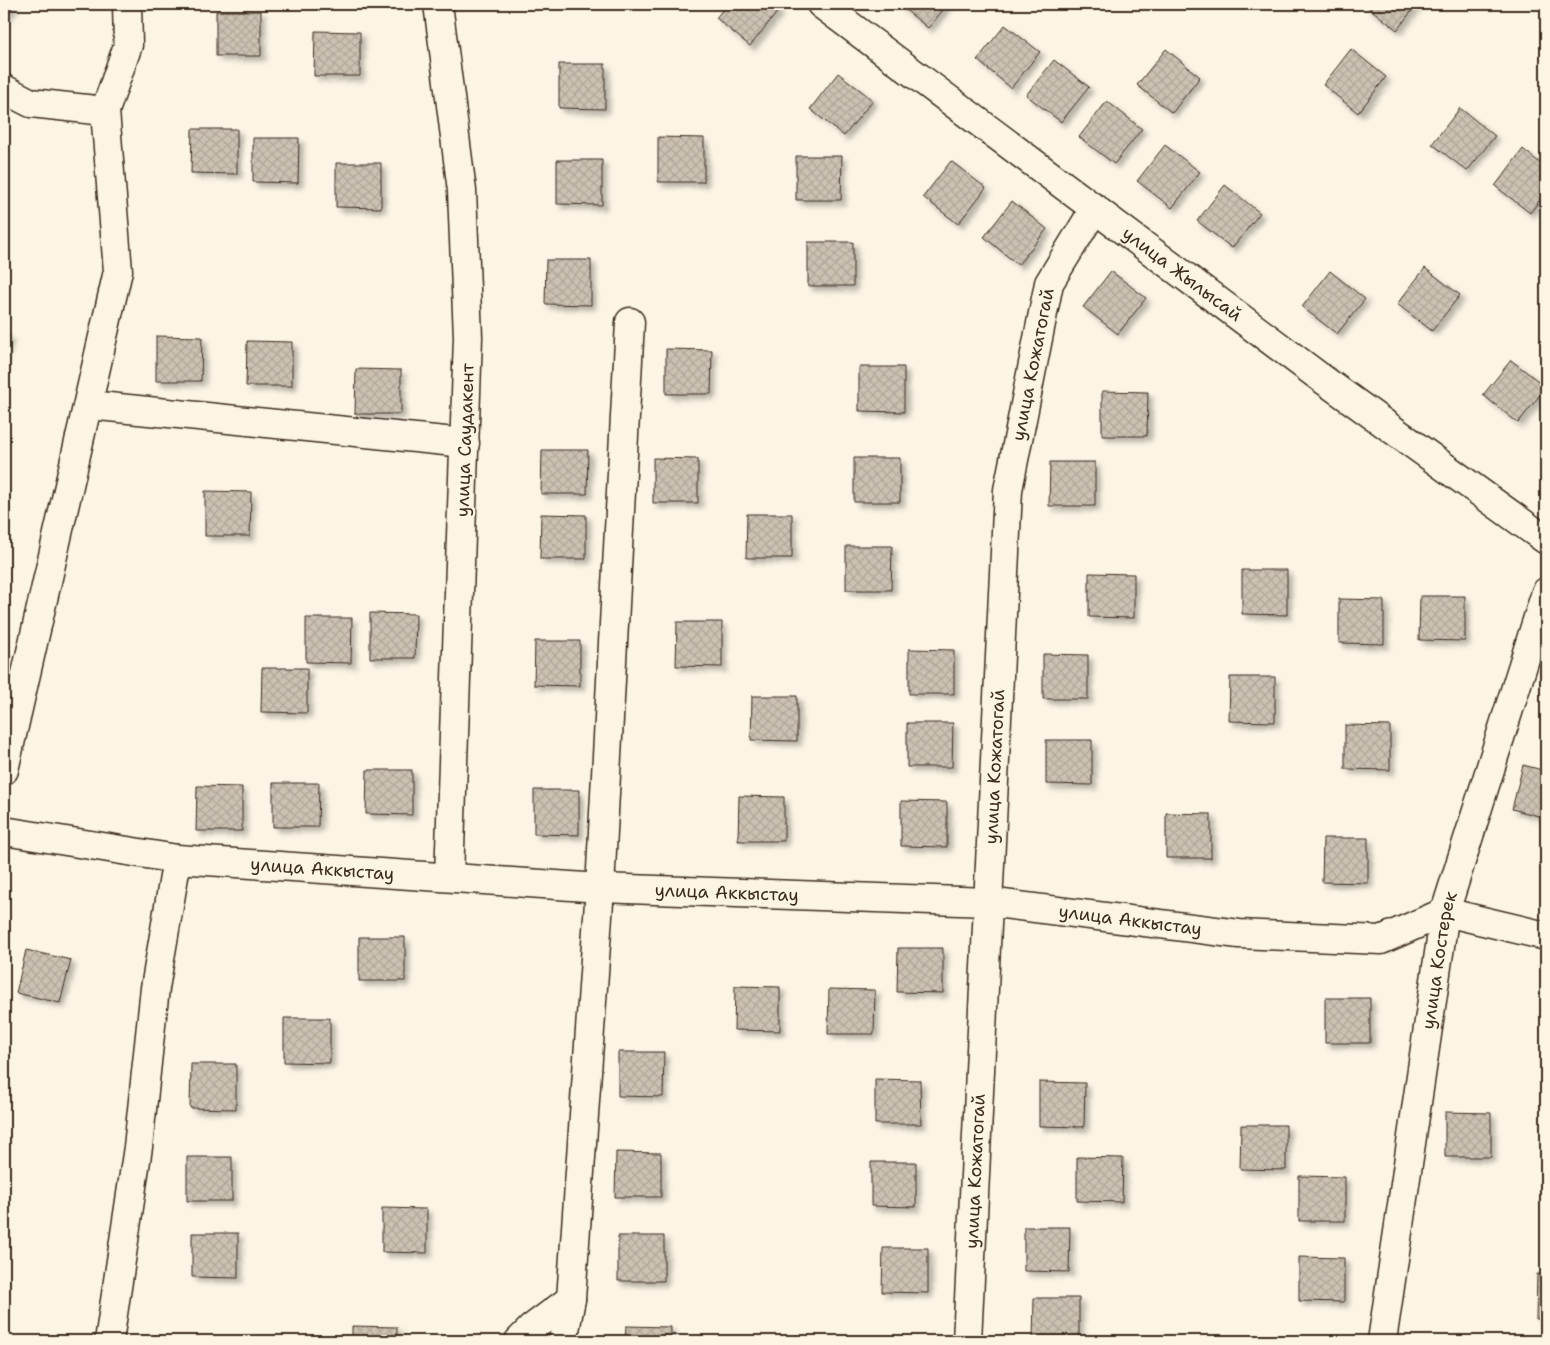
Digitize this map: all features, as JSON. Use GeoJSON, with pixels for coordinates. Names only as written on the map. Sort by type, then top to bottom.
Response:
{"type":"FeatureCollection","features":[{"type":"Feature","properties":{"kind":"street"},"geometry":{"type":"LineString","coordinates":[[4,770],[89,405],[118,271],[105,111],[128,45],[127,4]]}},
{"type":"Feature","properties":{"kind":"street","name":"улица Саудакент"},"geometry":{"type":"LineString","coordinates":[[438,4],[462,191],[468,337],[449,877]]}},
{"type":"Feature","properties":{"kind":"street","name":"улица Жылысай"},"geometry":{"type":"LineString","coordinates":[[821,4],[1317,375],[1546,540]]}},
{"type":"Feature","properties":{"kind":"street"},"geometry":{"type":"LineString","coordinates":[[4,89],[31,103],[105,111]]}},
{"type":"Feature","properties":{"kind":"street","name":"улица Кожатогай"},"geometry":{"type":"LineString","coordinates":[[967,1341],[1008,490],[1049,283],[1095,208]]}},
{"type":"Feature","properties":{"kind":"street"},"geometry":{"type":"LineString","coordinates":[[563,1341],[572,1299],[600,888],[630,322]]}},
{"type":"Feature","properties":{"kind":"street"},"geometry":{"type":"LineString","coordinates":[[89,405],[465,443]]}},
{"type":"Feature","properties":{"kind":"street","name":"улица Костерек"},"geometry":{"type":"LineString","coordinates":[[1382,1341],[1445,912],[1546,592]]}},
{"type":"Feature","properties":{"kind":"street","name":"улица Аккыстау"},"geometry":{"type":"LineString","coordinates":[[4,831],[177,859],[600,888],[988,902],[1239,934],[1381,940],[1445,912]]}},
{"type":"Feature","properties":{"kind":"street"},"geometry":{"type":"LineString","coordinates":[[109,1341],[138,1147],[154,988],[177,859]]}},
{"type":"Feature","properties":{"kind":"street"},"geometry":{"type":"LineString","coordinates":[[1445,912],[1546,936]]}},
{"type":"Feature","properties":{"kind":"street"},"geometry":{"type":"LineString","coordinates":[[519,1341],[532,1328],[572,1299]]}},
{"type":"Feature","properties":{"kind":"building"},"geometry":{"type":"Polygon","coordinates":[[[4,4],[15,4],[4,18],[4,4]]]}},
{"type":"Feature","properties":{"kind":"building"},"geometry":{"type":"Polygon","coordinates":[[[727,4],[771,4],[779,10],[750,46],[716,18],[727,4]]]}},
{"type":"Feature","properties":{"kind":"building"},"geometry":{"type":"Polygon","coordinates":[[[898,4],[948,4],[928,28],[898,4]]]}},
{"type":"Feature","properties":{"kind":"building"},"geometry":{"type":"Polygon","coordinates":[[[1364,4],[1417,4],[1397,30],[1364,4]]]}},
{"type":"Feature","properties":{"kind":"building"},"geometry":{"type":"Polygon","coordinates":[[[216,11],[261,11],[261,56],[216,56],[216,11]]]}},
{"type":"Feature","properties":{"kind":"building"},"geometry":{"type":"Polygon","coordinates":[[[1005,25],[1040,52],[1011,88],[977,60],[1005,25]]]}},
{"type":"Feature","properties":{"kind":"building"},"geometry":{"type":"Polygon","coordinates":[[[315,31],[360,32],[360,76],[314,76],[315,31]]]}},
{"type":"Feature","properties":{"kind":"building"},"geometry":{"type":"Polygon","coordinates":[[[1166,49],[1200,77],[1172,113],[1137,85],[1166,49]]]}},
{"type":"Feature","properties":{"kind":"building"},"geometry":{"type":"Polygon","coordinates":[[[1351,49],[1386,77],[1358,113],[1323,85],[1351,49]]]}},
{"type":"Feature","properties":{"kind":"building"},"geometry":{"type":"Polygon","coordinates":[[[1054,60],[1089,87],[1061,122],[1026,95],[1054,60]]]}},
{"type":"Feature","properties":{"kind":"building"},"geometry":{"type":"Polygon","coordinates":[[[559,64],[605,64],[605,109],[559,108],[559,64]]]}},
{"type":"Feature","properties":{"kind":"building"},"geometry":{"type":"Polygon","coordinates":[[[838,73],[873,100],[844,136],[810,109],[838,73]]]}},
{"type":"Feature","properties":{"kind":"building"},"geometry":{"type":"Polygon","coordinates":[[[1107,101],[1142,129],[1114,164],[1079,137],[1107,101]]]}},
{"type":"Feature","properties":{"kind":"building"},"geometry":{"type":"Polygon","coordinates":[[[1460,108],[1495,136],[1467,171],[1432,144],[1460,108]]]}},
{"type":"Feature","properties":{"kind":"building"},"geometry":{"type":"Polygon","coordinates":[[[192,129],[237,129],[237,174],[191,173],[192,129]]]}},
{"type":"Feature","properties":{"kind":"building"},"geometry":{"type":"Polygon","coordinates":[[[658,137],[704,138],[704,182],[658,182],[658,137]]]}},
{"type":"Feature","properties":{"kind":"building"},"geometry":{"type":"Polygon","coordinates":[[[253,138],[299,138],[298,183],[253,182],[253,138]]]}},
{"type":"Feature","properties":{"kind":"building"},"geometry":{"type":"Polygon","coordinates":[[[1165,145],[1200,172],[1172,208],[1137,181],[1165,145]]]}},
{"type":"Feature","properties":{"kind":"building"},"geometry":{"type":"Polygon","coordinates":[[[1523,149],[1546,168],[1546,192],[1530,213],[1495,186],[1523,149]]]}},
{"type":"Feature","properties":{"kind":"building"},"geometry":{"type":"Polygon","coordinates":[[[796,156],[842,156],[841,200],[796,200],[796,156]]]}},
{"type":"Feature","properties":{"kind":"building"},"geometry":{"type":"Polygon","coordinates":[[[557,160],[602,160],[602,205],[557,204],[557,160]]]}},
{"type":"Feature","properties":{"kind":"building"},"geometry":{"type":"Polygon","coordinates":[[[951,161],[986,188],[958,224],[923,197],[951,161]]]}},
{"type":"Feature","properties":{"kind":"building"},"geometry":{"type":"Polygon","coordinates":[[[336,163],[381,163],[381,208],[336,207],[336,163]]]}},
{"type":"Feature","properties":{"kind":"building"},"geometry":{"type":"Polygon","coordinates":[[[1225,185],[1260,213],[1232,248],[1197,221],[1225,185]]]}},
{"type":"Feature","properties":{"kind":"building"},"geometry":{"type":"Polygon","coordinates":[[[1012,201],[1047,229],[1018,265],[984,237],[1012,201]]]}},
{"type":"Feature","properties":{"kind":"building"},"geometry":{"type":"Polygon","coordinates":[[[808,242],[853,242],[853,286],[808,286],[808,242]]]}},
{"type":"Feature","properties":{"kind":"building"},"geometry":{"type":"Polygon","coordinates":[[[546,260],[591,260],[591,305],[545,304],[546,260]]]}},
{"type":"Feature","properties":{"kind":"building"},"geometry":{"type":"Polygon","coordinates":[[[1425,268],[1460,295],[1432,331],[1397,304],[1425,268]]]}},
{"type":"Feature","properties":{"kind":"building"},"geometry":{"type":"Polygon","coordinates":[[[1111,271],[1146,298],[1118,334],[1083,307],[1111,271]]]}},
{"type":"Feature","properties":{"kind":"building"},"geometry":{"type":"Polygon","coordinates":[[[1330,271],[1365,299],[1337,334],[1302,307],[1330,271]]]}},
{"type":"Feature","properties":{"kind":"building"},"geometry":{"type":"Polygon","coordinates":[[[4,333],[9,335],[4,357],[4,333]]]}},
{"type":"Feature","properties":{"kind":"building"},"geometry":{"type":"Polygon","coordinates":[[[156,336],[202,337],[201,381],[156,381],[156,336]]]}},
{"type":"Feature","properties":{"kind":"building"},"geometry":{"type":"Polygon","coordinates":[[[247,341],[292,342],[292,386],[246,386],[247,341]]]}},
{"type":"Feature","properties":{"kind":"building"},"geometry":{"type":"Polygon","coordinates":[[[666,349],[712,350],[711,394],[666,394],[666,349]]]}},
{"type":"Feature","properties":{"kind":"building"},"geometry":{"type":"Polygon","coordinates":[[[1511,360],[1546,387],[1518,423],[1483,395],[1511,360]]]}},
{"type":"Feature","properties":{"kind":"building"},"geometry":{"type":"Polygon","coordinates":[[[859,367],[904,367],[904,412],[859,411],[859,367]]]}},
{"type":"Feature","properties":{"kind":"building"},"geometry":{"type":"Polygon","coordinates":[[[356,369],[401,370],[401,414],[355,414],[356,369]]]}},
{"type":"Feature","properties":{"kind":"building"},"geometry":{"type":"Polygon","coordinates":[[[1102,391],[1148,392],[1147,436],[1102,436],[1102,391]]]}},
{"type":"Feature","properties":{"kind":"building"},"geometry":{"type":"Polygon","coordinates":[[[542,450],[588,450],[587,494],[541,494],[542,450]]]}},
{"type":"Feature","properties":{"kind":"building"},"geometry":{"type":"Polygon","coordinates":[[[653,458],[698,459],[698,503],[653,503],[653,458]]]}},
{"type":"Feature","properties":{"kind":"building"},"geometry":{"type":"Polygon","coordinates":[[[854,458],[900,458],[900,502],[854,502],[854,458]]]}},
{"type":"Feature","properties":{"kind":"building"},"geometry":{"type":"Polygon","coordinates":[[[1050,462],[1095,462],[1095,506],[1049,506],[1050,462]]]}},
{"type":"Feature","properties":{"kind":"building"},"geometry":{"type":"Polygon","coordinates":[[[205,491],[251,492],[250,536],[205,536],[205,491]]]}},
{"type":"Feature","properties":{"kind":"building"},"geometry":{"type":"Polygon","coordinates":[[[541,514],[586,515],[586,559],[540,559],[541,514]]]}},
{"type":"Feature","properties":{"kind":"building"},"geometry":{"type":"Polygon","coordinates":[[[747,514],[792,514],[792,558],[746,558],[747,514]]]}},
{"type":"Feature","properties":{"kind":"building"},"geometry":{"type":"Polygon","coordinates":[[[846,546],[892,546],[891,590],[846,590],[846,546]]]}},
{"type":"Feature","properties":{"kind":"building"},"geometry":{"type":"Polygon","coordinates":[[[1242,570],[1287,570],[1287,615],[1242,614],[1242,570]]]}},
{"type":"Feature","properties":{"kind":"building"},"geometry":{"type":"Polygon","coordinates":[[[1089,573],[1134,574],[1134,618],[1089,617],[1089,573]]]}},
{"type":"Feature","properties":{"kind":"building"},"geometry":{"type":"Polygon","coordinates":[[[1420,596],[1465,596],[1465,641],[1419,640],[1420,596]]]}},
{"type":"Feature","properties":{"kind":"building"},"geometry":{"type":"Polygon","coordinates":[[[1339,599],[1384,600],[1384,644],[1339,643],[1339,599]]]}},
{"type":"Feature","properties":{"kind":"building"},"geometry":{"type":"Polygon","coordinates":[[[370,613],[416,614],[415,658],[370,658],[370,613]]]}},
{"type":"Feature","properties":{"kind":"building"},"geometry":{"type":"Polygon","coordinates":[[[306,618],[352,618],[351,663],[306,662],[306,618]]]}},
{"type":"Feature","properties":{"kind":"building"},"geometry":{"type":"Polygon","coordinates":[[[677,622],[722,622],[722,667],[676,666],[677,622]]]}},
{"type":"Feature","properties":{"kind":"building"},"geometry":{"type":"Polygon","coordinates":[[[535,641],[580,641],[580,686],[534,685],[535,641]]]}},
{"type":"Feature","properties":{"kind":"building"},"geometry":{"type":"Polygon","coordinates":[[[909,649],[954,650],[954,694],[909,694],[909,649]]]}},
{"type":"Feature","properties":{"kind":"building"},"geometry":{"type":"Polygon","coordinates":[[[1043,654],[1088,655],[1088,699],[1043,699],[1043,654]]]}},
{"type":"Feature","properties":{"kind":"building"},"geometry":{"type":"Polygon","coordinates":[[[262,668],[307,668],[307,713],[261,712],[262,668]]]}},
{"type":"Feature","properties":{"kind":"building"},"geometry":{"type":"Polygon","coordinates":[[[1230,677],[1275,677],[1275,722],[1229,721],[1230,677]]]}},
{"type":"Feature","properties":{"kind":"building"},"geometry":{"type":"Polygon","coordinates":[[[752,696],[797,696],[797,741],[751,740],[752,696]]]}},
{"type":"Feature","properties":{"kind":"building"},"geometry":{"type":"Polygon","coordinates":[[[907,723],[953,723],[952,767],[907,767],[907,723]]]}},
{"type":"Feature","properties":{"kind":"building"},"geometry":{"type":"Polygon","coordinates":[[[1345,725],[1390,726],[1390,770],[1345,769],[1345,725]]]}},
{"type":"Feature","properties":{"kind":"building"},"geometry":{"type":"Polygon","coordinates":[[[1046,740],[1092,740],[1092,785],[1046,784],[1046,740]]]}},
{"type":"Feature","properties":{"kind":"building"},"geometry":{"type":"Polygon","coordinates":[[[1523,765],[1546,771],[1546,818],[1512,809],[1523,765]]]}},
{"type":"Feature","properties":{"kind":"building"},"geometry":{"type":"Polygon","coordinates":[[[367,770],[412,770],[412,815],[366,814],[367,770]]]}},
{"type":"Feature","properties":{"kind":"building"},"geometry":{"type":"Polygon","coordinates":[[[273,783],[319,783],[318,827],[273,827],[273,783]]]}},
{"type":"Feature","properties":{"kind":"building"},"geometry":{"type":"Polygon","coordinates":[[[197,786],[242,787],[242,831],[196,831],[197,786]]]}},
{"type":"Feature","properties":{"kind":"building"},"geometry":{"type":"Polygon","coordinates":[[[534,790],[579,790],[579,835],[534,834],[534,790]]]}},
{"type":"Feature","properties":{"kind":"building"},"geometry":{"type":"Polygon","coordinates":[[[739,796],[784,797],[784,841],[738,841],[739,796]]]}},
{"type":"Feature","properties":{"kind":"building"},"geometry":{"type":"Polygon","coordinates":[[[901,801],[947,802],[947,847],[901,846],[901,801]]]}},
{"type":"Feature","properties":{"kind":"building"},"geometry":{"type":"Polygon","coordinates":[[[1166,813],[1211,814],[1211,858],[1166,858],[1166,813]]]}},
{"type":"Feature","properties":{"kind":"building"},"geometry":{"type":"Polygon","coordinates":[[[1323,838],[1368,838],[1368,883],[1322,882],[1323,838]]]}},
{"type":"Feature","properties":{"kind":"building"},"geometry":{"type":"Polygon","coordinates":[[[359,937],[405,937],[405,981],[359,981],[359,937]]]}},
{"type":"Feature","properties":{"kind":"building"},"geometry":{"type":"Polygon","coordinates":[[[898,948],[943,948],[943,993],[897,992],[898,948]]]}},
{"type":"Feature","properties":{"kind":"building"},"geometry":{"type":"Polygon","coordinates":[[[26,950],[71,960],[60,1003],[16,993],[26,950]]]}},
{"type":"Feature","properties":{"kind":"building"},"geometry":{"type":"Polygon","coordinates":[[[735,986],[780,987],[780,1031],[734,1030],[735,986]]]}},
{"type":"Feature","properties":{"kind":"building"},"geometry":{"type":"Polygon","coordinates":[[[829,989],[875,990],[874,1034],[828,1034],[829,989]]]}},
{"type":"Feature","properties":{"kind":"building"},"geometry":{"type":"Polygon","coordinates":[[[1325,998],[1370,998],[1370,1043],[1325,1043],[1325,998]]]}},
{"type":"Feature","properties":{"kind":"building"},"geometry":{"type":"Polygon","coordinates":[[[284,1018],[330,1018],[330,1063],[284,1062],[284,1018]]]}},
{"type":"Feature","properties":{"kind":"building"},"geometry":{"type":"Polygon","coordinates":[[[618,1052],[664,1052],[663,1097],[618,1096],[618,1052]]]}},
{"type":"Feature","properties":{"kind":"building"},"geometry":{"type":"Polygon","coordinates":[[[191,1064],[236,1064],[236,1109],[190,1108],[191,1064]]]}},
{"type":"Feature","properties":{"kind":"building"},"geometry":{"type":"Polygon","coordinates":[[[875,1079],[920,1080],[921,1124],[875,1124],[875,1079]]]}},
{"type":"Feature","properties":{"kind":"building"},"geometry":{"type":"Polygon","coordinates":[[[1039,1082],[1085,1083],[1084,1127],[1039,1126],[1039,1082]]]}},
{"type":"Feature","properties":{"kind":"building"},"geometry":{"type":"Polygon","coordinates":[[[1445,1112],[1491,1113],[1491,1157],[1445,1157],[1445,1112]]]}},
{"type":"Feature","properties":{"kind":"building"},"geometry":{"type":"Polygon","coordinates":[[[1241,1125],[1286,1125],[1286,1170],[1240,1169],[1241,1125]]]}},
{"type":"Feature","properties":{"kind":"building"},"geometry":{"type":"Polygon","coordinates":[[[616,1152],[661,1153],[661,1197],[615,1197],[616,1152]]]}},
{"type":"Feature","properties":{"kind":"building"},"geometry":{"type":"Polygon","coordinates":[[[187,1157],[232,1157],[232,1201],[187,1201],[187,1157]]]}},
{"type":"Feature","properties":{"kind":"building"},"geometry":{"type":"Polygon","coordinates":[[[1077,1157],[1123,1158],[1122,1202],[1077,1201],[1077,1157]]]}},
{"type":"Feature","properties":{"kind":"building"},"geometry":{"type":"Polygon","coordinates":[[[871,1162],[916,1162],[916,1207],[871,1206],[871,1162]]]}},
{"type":"Feature","properties":{"kind":"building"},"geometry":{"type":"Polygon","coordinates":[[[1299,1176],[1345,1177],[1345,1221],[1299,1221],[1299,1176]]]}},
{"type":"Feature","properties":{"kind":"building"},"geometry":{"type":"Polygon","coordinates":[[[382,1208],[427,1209],[427,1253],[382,1252],[382,1208]]]}},
{"type":"Feature","properties":{"kind":"building"},"geometry":{"type":"Polygon","coordinates":[[[1024,1227],[1070,1227],[1069,1272],[1024,1271],[1024,1227]]]}},
{"type":"Feature","properties":{"kind":"building"},"geometry":{"type":"Polygon","coordinates":[[[192,1233],[238,1233],[238,1278],[192,1277],[192,1233]]]}},
{"type":"Feature","properties":{"kind":"building"},"geometry":{"type":"Polygon","coordinates":[[[618,1236],[664,1236],[664,1281],[618,1281],[618,1236]]]}},
{"type":"Feature","properties":{"kind":"building"},"geometry":{"type":"Polygon","coordinates":[[[883,1248],[928,1248],[928,1293],[882,1292],[883,1248]]]}},
{"type":"Feature","properties":{"kind":"building"},"geometry":{"type":"Polygon","coordinates":[[[1299,1257],[1344,1258],[1344,1302],[1299,1301],[1299,1257]]]}},
{"type":"Feature","properties":{"kind":"building"},"geometry":{"type":"Polygon","coordinates":[[[1537,1274],[1546,1274],[1546,1319],[1536,1319],[1537,1274]]]}},
{"type":"Feature","properties":{"kind":"building"},"geometry":{"type":"Polygon","coordinates":[[[1034,1298],[1079,1298],[1079,1341],[1033,1341],[1034,1298]]]}},
{"type":"Feature","properties":{"kind":"building"},"geometry":{"type":"Polygon","coordinates":[[[352,1326],[397,1327],[397,1341],[352,1341],[352,1326]]]}},
{"type":"Feature","properties":{"kind":"building"},"geometry":{"type":"Polygon","coordinates":[[[626,1326],[671,1327],[671,1341],[625,1341],[626,1326]]]}}]}
